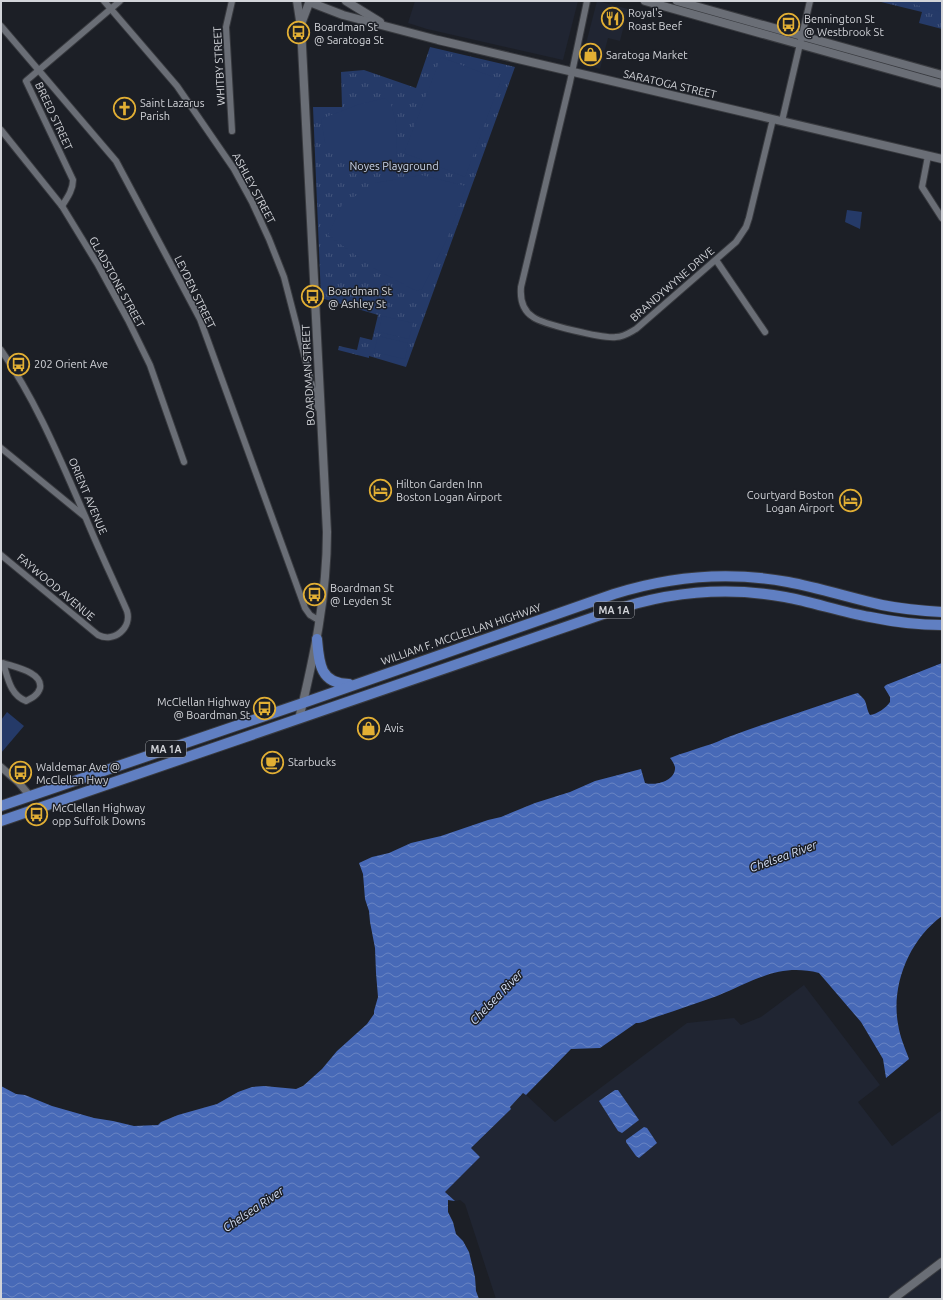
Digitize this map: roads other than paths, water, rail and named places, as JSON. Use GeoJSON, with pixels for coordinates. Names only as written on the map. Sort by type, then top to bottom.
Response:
{"type":"FeatureCollection","features":[{"type":"Feature","properties":{"kind":"highway","name":"WILLIAM F. MCCLELLAN HIGHWAY"},"geometry":{"type":"LineString","coordinates":[[1,806],[303,703],[614,594],[651,584],[682,578],[722,576],[762,578],[802,585],[889,606],[942,612]]}},
{"type":"Feature","properties":{"kind":"highway","name":"MA 1A"},"geometry":{"type":"LineString","coordinates":[[1,821],[622,607],[647,600],[673,595],[713,591],[759,593],[792,598],[889,621],[942,625]]}},
{"type":"Feature","properties":{"kind":"highway"},"geometry":{"type":"LineString","coordinates":[[317,640],[320,663],[326,677],[336,683],[355,684]]}},
{"type":"Feature","properties":{"kind":"main road","name":"SARATOGA STREET"},"geometry":{"type":"LineString","coordinates":[[298,1],[303,4],[312,2],[344,15],[393,29],[942,159]]}},
{"type":"Feature","properties":{"kind":"main road","name":"BOARDMAN STREET"},"geometry":{"type":"LineString","coordinates":[[298,1],[301,27],[328,532],[320,621],[299,719]]}},
{"type":"Feature","properties":{"kind":"main road","name":"SARATOGA STREET"},"geometry":{"type":"LineString","coordinates":[[346,1],[393,29]]}},
{"type":"Feature","properties":{"kind":"main road"},"geometry":{"type":"LineString","coordinates":[[645,1],[942,75]]}},
{"type":"Feature","properties":{"kind":"main road"},"geometry":{"type":"LineString","coordinates":[[677,1],[942,84]]}},
{"type":"Feature","properties":{"kind":"main road","name":"BOARDMAN STREET"},"geometry":{"type":"LineString","coordinates":[[301,27],[312,2]]}},
{"type":"Feature","properties":{"kind":"main road"},"geometry":{"type":"LineString","coordinates":[[893,1299],[942,1262]]}},
{"type":"Feature","properties":{"kind":"street","name":"ASHLEY STREET"},"geometry":{"type":"LineString","coordinates":[[104,1],[178,86],[222,151],[252,202],[284,277],[321,419]]}},
{"type":"Feature","properties":{"kind":"street","name":"BREED STREET"},"geometry":{"type":"LineString","coordinates":[[62,206],[73,187],[73,180],[26,80],[120,1]]}},
{"type":"Feature","properties":{"kind":"street","name":"WHITBY STREET"},"geometry":{"type":"LineString","coordinates":[[232,1],[226,27],[232,131]]}},
{"type":"Feature","properties":{"kind":"street","name":"BRANDYWYNE DRIVE"},"geometry":{"type":"LineString","coordinates":[[587,1],[520,297],[523,307],[531,317],[602,337],[618,337],[636,329],[736,242],[749,218],[773,119]]}},
{"type":"Feature","properties":{"kind":"street"},"geometry":{"type":"LineString","coordinates":[[782,121],[810,1]]}},
{"type":"Feature","properties":{"kind":"street","name":"LEYDEN STREET"},"geometry":{"type":"LineString","coordinates":[[1,26],[116,161],[200,319],[305,608],[310,615],[320,621]]}},
{"type":"Feature","properties":{"kind":"street","name":"GLADSTONE STREET"},"geometry":{"type":"LineString","coordinates":[[1,130],[62,206],[98,265],[128,320],[150,365],[184,462]]}},
{"type":"Feature","properties":{"kind":"street"},"geometry":{"type":"LineString","coordinates":[[928,156],[922,187],[942,218]]}},
{"type":"Feature","properties":{"kind":"street"},"geometry":{"type":"LineString","coordinates":[[716,260],[765,332]]}},
{"type":"Feature","properties":{"kind":"street","name":"ORIENT AVENUE"},"geometry":{"type":"LineString","coordinates":[[1,350],[28,393],[46,427],[128,614],[126,624],[122,632],[108,637],[98,635]]}},
{"type":"Feature","properties":{"kind":"street"},"geometry":{"type":"LineString","coordinates":[[306,364],[320,367]]}},
{"type":"Feature","properties":{"kind":"street"},"geometry":{"type":"LineString","coordinates":[[1,448],[85,517]]}},
{"type":"Feature","properties":{"kind":"street","name":"FAYWOOD AVENUE"},"geometry":{"type":"LineString","coordinates":[[1,554],[98,635]]}},
{"type":"Feature","properties":{"kind":"street"},"geometry":{"type":"LineString","coordinates":[[2,662],[36,676],[40,685],[39,691],[33,698],[26,701],[13,693],[2,662]]}},
{"type":"Feature","properties":{"kind":"street"},"geometry":{"type":"LineString","coordinates":[[1,766],[30,796]]}},
{"type":"Feature","properties":{"kind":"water","name":"Chelsea River"},"geometry":{"type":"Polygon","coordinates":[[[942,663],[942,916],[930,926],[920,938],[905,964],[897,994],[897,1009],[900,1033],[909,1059],[886,1078],[883,1059],[861,1022],[819,973],[791,970],[766,975],[717,996],[640,1023],[636,1023],[600,1048],[571,1049],[526,1095],[523,1093],[510,1107],[511,1109],[471,1148],[480,1157],[445,1192],[455,1201],[448,1200],[448,1212],[453,1222],[456,1234],[463,1241],[469,1252],[475,1277],[476,1291],[479,1299],[1,1299],[1,1086],[16,1094],[25,1095],[52,1106],[94,1118],[134,1126],[158,1125],[161,1122],[178,1115],[217,1104],[238,1092],[252,1087],[264,1086],[296,1089],[303,1086],[322,1069],[337,1051],[367,1024],[374,1014],[378,997],[375,948],[369,911],[365,899],[363,874],[359,863],[372,857],[389,853],[411,843],[441,836],[501,817],[535,803],[570,792],[595,781],[641,769],[645,783],[659,783],[669,779],[674,772],[675,767],[670,758],[854,694],[858,693],[864,699],[870,715],[873,714],[884,708],[890,702],[890,697],[884,687],[886,685],[942,663]]]}},
{"type":"Feature","properties":{"kind":"water"},"geometry":{"type":"Polygon","coordinates":[[[615,1090],[618,1090],[639,1120],[622,1133],[618,1131],[599,1101],[615,1090]]]}},
{"type":"Feature","properties":{"kind":"water"},"geometry":{"type":"Polygon","coordinates":[[[644,1127],[647,1128],[657,1143],[639,1158],[636,1156],[626,1140],[644,1127]]]}},
{"type":"Feature","properties":{"kind":"place","name":"Royal's Roast Beef"},"geometry":{"type":"Point","coordinates":[613,19]}},
{"type":"Feature","properties":{"kind":"place","name":"Bennington St @ Westbrook St"},"geometry":{"type":"Point","coordinates":[789,25]}},
{"type":"Feature","properties":{"kind":"place","name":"Boardman St @ Saratoga St"},"geometry":{"type":"Point","coordinates":[298,33]}},
{"type":"Feature","properties":{"kind":"place","name":"Saratoga Market"},"geometry":{"type":"Point","coordinates":[591,55]}},
{"type":"Feature","properties":{"kind":"place","name":"Saint Lazarus Parish"},"geometry":{"type":"Point","coordinates":[125,109]}},
{"type":"Feature","properties":{"kind":"place","name":"Boardman St @ Ashley St"},"geometry":{"type":"Point","coordinates":[312,297]}},
{"type":"Feature","properties":{"kind":"place","name":"202 Orient Ave"},"geometry":{"type":"Point","coordinates":[19,364]}},
{"type":"Feature","properties":{"kind":"place","name":"Hilton Garden Inn Boston Logan Airport"},"geometry":{"type":"Point","coordinates":[381,490]}},
{"type":"Feature","properties":{"kind":"place","name":"Courtyard Boston Logan Airport"},"geometry":{"type":"Point","coordinates":[850,501]}},
{"type":"Feature","properties":{"kind":"place","name":"Boardman St @ Leyden St"},"geometry":{"type":"Point","coordinates":[315,594]}},
{"type":"Feature","properties":{"kind":"place","name":"McClellan Highway @ Boardman St"},"geometry":{"type":"Point","coordinates":[265,708]}},
{"type":"Feature","properties":{"kind":"place","name":"Avis"},"geometry":{"type":"Point","coordinates":[368,728]}},
{"type":"Feature","properties":{"kind":"place","name":"Starbucks"},"geometry":{"type":"Point","coordinates":[272,762]}},
{"type":"Feature","properties":{"kind":"place","name":"Waldemar Ave @ McClellan Hwy"},"geometry":{"type":"Point","coordinates":[20,773]}},
{"type":"Feature","properties":{"kind":"place","name":"McClellan Highway opp Suffolk Downs"},"geometry":{"type":"Point","coordinates":[37,814]}},
{"type":"Feature","properties":{"kind":"park label","name":"Noyes Playground"},"geometry":{"type":"Point","coordinates":[394,166]}}]}
